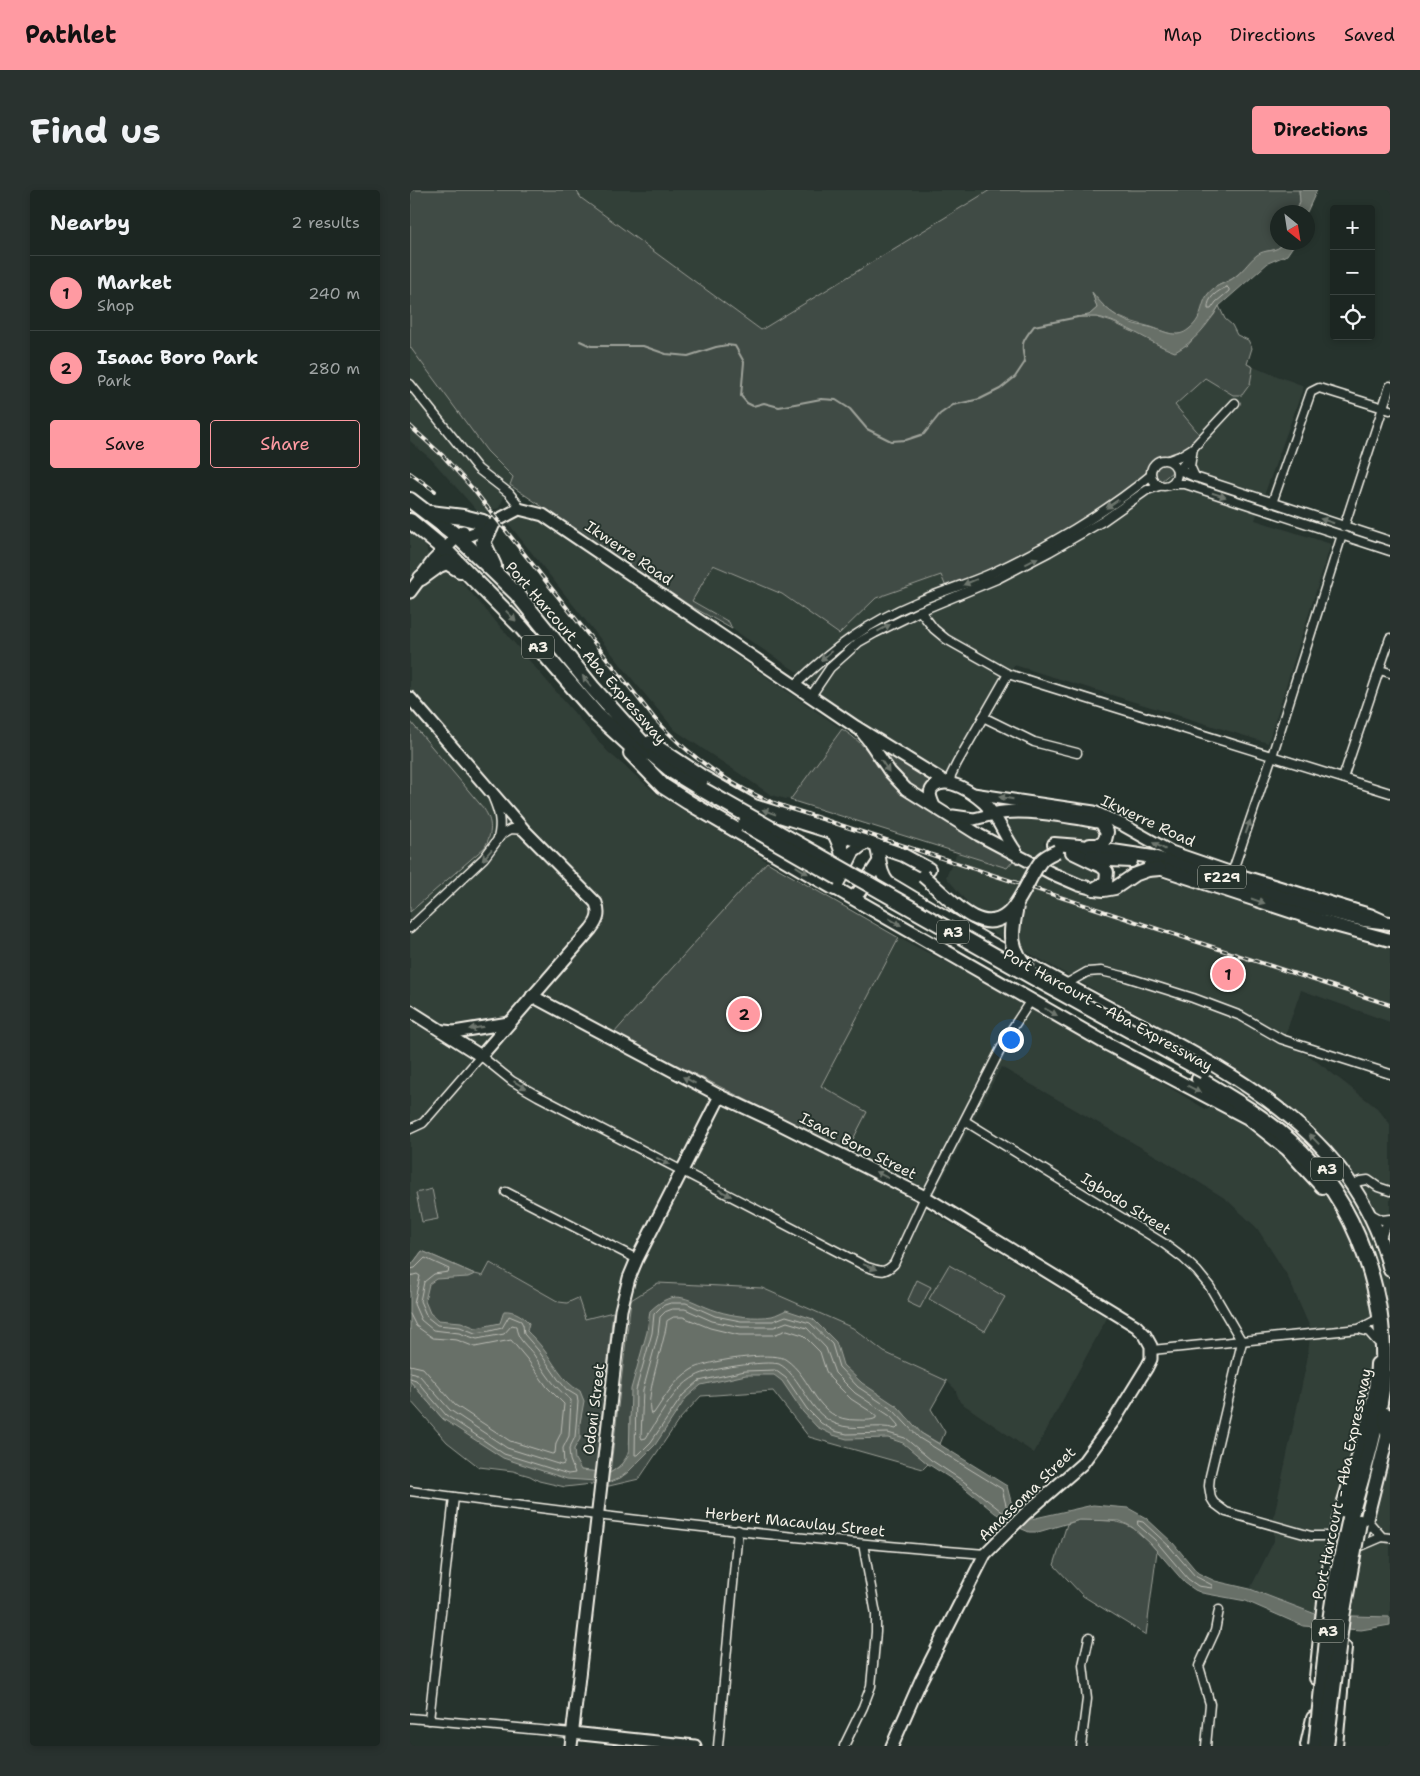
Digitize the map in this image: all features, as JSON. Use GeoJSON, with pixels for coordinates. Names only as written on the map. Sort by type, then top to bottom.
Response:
{"type":"FeatureCollection","features":[{"type":"Feature","properties":{"kind":"highway","name":"Port Harcourt - Aba Expressway"},"geometry":{"type":"LineString","coordinates":[[410,500],[457,536],[517,594],[618,718],[646,748],[701,794],[1001,969],[1202,1075],[1246,1096],[1283,1124],[1315,1155],[1338,1182],[1365,1226],[1383,1278],[1390,1311]]}},
{"type":"Feature","properties":{"kind":"highway"},"geometry":{"type":"LineString","coordinates":[[410,511],[439,533],[457,536]]}},
{"type":"Feature","properties":{"kind":"highway"},"geometry":{"type":"LineString","coordinates":[[429,513],[491,523],[483,542],[487,554],[500,577]]}},
{"type":"Feature","properties":{"kind":"highway","name":"Port Harcourt - Aba Expressway"},"geometry":{"type":"LineString","coordinates":[[410,521],[444,549],[522,628],[597,715],[665,777],[701,794],[1042,976],[1202,1075],[1291,1141],[1318,1169],[1332,1187],[1358,1230],[1373,1270],[1382,1314],[1385,1348],[1380,1424]]}},
{"type":"Feature","properties":{"kind":"highway"},"geometry":{"type":"LineString","coordinates":[[427,534],[434,553],[433,561]]}},
{"type":"Feature","properties":{"kind":"highway"},"geometry":{"type":"LineString","coordinates":[[444,549],[458,550],[494,579],[517,594]]}},
{"type":"Feature","properties":{"kind":"highway"},"geometry":{"type":"LineString","coordinates":[[421,578],[438,565],[447,562],[454,565],[476,582]]}},
{"type":"Feature","properties":{"kind":"highway"},"geometry":{"type":"LineString","coordinates":[[597,715],[663,786],[829,885]]}},
{"type":"Feature","properties":{"kind":"highway"},"geometry":{"type":"LineString","coordinates":[[618,718],[650,743],[703,778],[754,806],[871,844]]}},
{"type":"Feature","properties":{"kind":"highway"},"geometry":{"type":"LineString","coordinates":[[829,885],[828,880],[842,864],[842,850],[835,833]]}},
{"type":"Feature","properties":{"kind":"highway"},"geometry":{"type":"LineString","coordinates":[[1016,906],[1012,926],[1014,950],[1020,960],[1042,976]]}},
{"type":"Feature","properties":{"kind":"highway","name":"Port Harcourt - Aba Expressway"},"geometry":{"type":"LineString","coordinates":[[1326,1746],[1343,1608],[1359,1519],[1380,1424],[1390,1392]]}},
{"type":"Feature","properties":{"kind":"highway","name":"Port Harcourt - Aba Expressway"},"geometry":{"type":"LineString","coordinates":[[1310,1746],[1334,1591],[1359,1519]]}},
{"type":"Feature","properties":{"kind":"main road"},"geometry":{"type":"LineString","coordinates":[[994,814],[1008,811],[1026,812],[1100,822],[1107,832],[1105,840],[1098,845],[1076,849]]}},
{"type":"Feature","properties":{"kind":"main road"},"geometry":{"type":"LineString","coordinates":[[871,844],[879,854],[882,874],[888,883],[1042,976],[1066,984],[1221,1069],[1301,1125],[1352,1185],[1369,1212],[1381,1239],[1390,1270]]}},
{"type":"Feature","properties":{"kind":"main road"},"geometry":{"type":"LineString","coordinates":[[1055,847],[1038,852],[1008,904],[1002,910],[993,914],[984,914],[976,910],[903,856],[871,844],[853,852],[829,885],[1109,1045],[1248,1118],[1286,1149],[1324,1188],[1346,1225],[1365,1269],[1372,1296],[1376,1320],[1380,1424],[1336,1536],[1320,1636],[1310,1746]]}},
{"type":"Feature","properties":{"kind":"main road"},"geometry":{"type":"LineString","coordinates":[[879,862],[895,861],[926,873],[975,918],[988,921],[1000,920],[1016,906],[1041,861],[1055,847]]}},
{"type":"Feature","properties":{"kind":"main road","name":"F229"},"geometry":{"type":"LineString","coordinates":[[1055,847],[1153,857],[1294,895],[1322,915],[1389,923]]}},
{"type":"Feature","properties":{"kind":"main road"},"geometry":{"type":"LineString","coordinates":[[1076,849],[1103,867],[1107,872],[1106,882],[1094,889]]}},
{"type":"Feature","properties":{"kind":"main road","name":"F229"},"geometry":{"type":"LineString","coordinates":[[1076,849],[1110,860],[1145,863],[1322,915],[1390,940]]}},
{"type":"Feature","properties":{"kind":"main road"},"geometry":{"type":"LineString","coordinates":[[853,897],[859,892],[879,862]]}},
{"type":"Feature","properties":{"kind":"main road"},"geometry":{"type":"LineString","coordinates":[[1094,889],[1115,888],[1126,879],[1141,872],[1162,868]]}},
{"type":"Feature","properties":{"kind":"main road"},"geometry":{"type":"LineString","coordinates":[[1031,1000],[1042,976]]}},
{"type":"Feature","properties":{"kind":"main road"},"geometry":{"type":"LineString","coordinates":[[1335,1746],[1345,1640],[1360,1546],[1359,1519]]}},
{"type":"Feature","properties":{"kind":"main road"},"geometry":{"type":"LineString","coordinates":[[1310,1746],[1314,1740],[1322,1739],[1335,1746]]}},
{"type":"Feature","properties":{"kind":"street"},"geometry":{"type":"LineString","coordinates":[[410,384],[478,469],[509,493],[518,503],[520,509],[491,523],[464,530],[433,561],[410,592]]}},
{"type":"Feature","properties":{"kind":"street"},"geometry":{"type":"LineString","coordinates":[[1232,873],[1272,756],[1343,531],[1387,409],[1390,386]]}},
{"type":"Feature","properties":{"kind":"street"},"geometry":{"type":"LineString","coordinates":[[1272,503],[1311,392],[1319,388],[1387,409]]}},
{"type":"Feature","properties":{"kind":"street"},"geometry":{"type":"LineString","coordinates":[[1172,484],[1177,477],[1178,470],[1193,448],[1235,403]]}},
{"type":"Feature","properties":{"kind":"street"},"geometry":{"type":"LineString","coordinates":[[1159,486],[1151,475],[1151,470],[1156,463],[1160,460],[1169,460],[1180,456],[1193,448]]}},
{"type":"Feature","properties":{"kind":"street"},"geometry":{"type":"LineString","coordinates":[[1193,448],[1190,466],[1195,477]]}},
{"type":"Feature","properties":{"kind":"street"},"geometry":{"type":"LineString","coordinates":[[1169,460],[1178,470],[1195,477],[1272,503],[1390,550]]}},
{"type":"Feature","properties":{"kind":"street"},"geometry":{"type":"LineString","coordinates":[[795,685],[839,645],[871,624],[917,602],[994,572],[1045,545],[1098,514],[1151,475]]}},
{"type":"Feature","properties":{"kind":"street"},"geometry":{"type":"LineString","coordinates":[[812,696],[830,668],[859,642],[890,624],[997,579],[1049,552],[1103,521],[1148,490],[1159,486],[1186,484],[1343,531],[1390,541]]}},
{"type":"Feature","properties":{"kind":"street","name":"Ikwerre Road"},"geometry":{"type":"LineString","coordinates":[[520,509],[543,515],[856,727],[948,783],[973,794],[1094,812],[1171,852],[1294,895],[1371,915],[1389,923]]}},
{"type":"Feature","properties":{"kind":"street"},"geometry":{"type":"LineString","coordinates":[[920,610],[934,629],[946,639],[1008,674],[1390,793]]}},
{"type":"Feature","properties":{"kind":"street"},"geometry":{"type":"LineString","coordinates":[[1343,778],[1390,638]]}},
{"type":"Feature","properties":{"kind":"street"},"geometry":{"type":"LineString","coordinates":[[1380,670],[1390,673]]}},
{"type":"Feature","properties":{"kind":"street"},"geometry":{"type":"LineString","coordinates":[[934,806],[931,799],[931,789],[939,783],[948,783],[957,763],[1008,674]]}},
{"type":"Feature","properties":{"kind":"street"},"geometry":{"type":"LineString","coordinates":[[410,698],[524,830],[596,903],[599,915],[598,920],[591,929],[424,1123],[410,1129]]}},
{"type":"Feature","properties":{"kind":"street"},"geometry":{"type":"LineString","coordinates":[[983,717],[1034,742],[1077,753]]}},
{"type":"Feature","properties":{"kind":"street","name":"Ikwerre Road"},"geometry":{"type":"LineString","coordinates":[[856,727],[870,741],[897,782],[906,789],[979,835],[1051,873],[1094,889]]}},
{"type":"Feature","properties":{"kind":"street"},"geometry":{"type":"LineString","coordinates":[[934,776],[943,775],[957,763]]}},
{"type":"Feature","properties":{"kind":"street"},"geometry":{"type":"LineString","coordinates":[[490,792],[500,819],[497,841]]}},
{"type":"Feature","properties":{"kind":"street","name":"Ikwerre Road"},"geometry":{"type":"LineString","coordinates":[[973,794],[994,814],[1009,842],[1019,855]]}},
{"type":"Feature","properties":{"kind":"street"},"geometry":{"type":"LineString","coordinates":[[947,814],[974,819],[994,814]]}},
{"type":"Feature","properties":{"kind":"street"},"geometry":{"type":"LineString","coordinates":[[410,928],[484,858],[507,831],[512,829],[524,830]]}},
{"type":"Feature","properties":{"kind":"street"},"geometry":{"type":"LineString","coordinates":[[1066,984],[1088,972],[1101,971],[1123,976],[1193,998],[1241,1016],[1281,1039],[1390,1074]]}},
{"type":"Feature","properties":{"kind":"street","name":"Isaac Boro Street"},"geometry":{"type":"LineString","coordinates":[[532,996],[720,1096],[926,1196],[1136,1326],[1149,1341],[1152,1350]]}},
{"type":"Feature","properties":{"kind":"street"},"geometry":{"type":"LineString","coordinates":[[410,1011],[480,1056],[512,1081],[538,1096],[867,1267],[880,1271],[888,1270],[894,1264],[926,1196],[1008,1035],[1031,1000]]}},
{"type":"Feature","properties":{"kind":"street"},"geometry":{"type":"LineString","coordinates":[[443,1031],[454,1032],[509,1023]]}},
{"type":"Feature","properties":{"kind":"street","name":"Odoni Street"},"geometry":{"type":"LineString","coordinates":[[571,1746],[621,1310],[629,1278],[637,1259],[720,1096]]}},
{"type":"Feature","properties":{"kind":"street","name":"Igbodo Street"},"geometry":{"type":"LineString","coordinates":[[965,1121],[1163,1243],[1183,1258],[1210,1287],[1242,1342]]}},
{"type":"Feature","properties":{"kind":"street"},"geometry":{"type":"LineString","coordinates":[[1352,1185],[1360,1180],[1368,1180],[1378,1187],[1390,1191]]}},
{"type":"Feature","properties":{"kind":"street"},"geometry":{"type":"LineString","coordinates":[[506,1192],[637,1259]]}},
{"type":"Feature","properties":{"kind":"street"},"geometry":{"type":"LineString","coordinates":[[1369,1212],[1382,1220],[1390,1220]]}},
{"type":"Feature","properties":{"kind":"street"},"geometry":{"type":"LineString","coordinates":[[1381,1239],[1384,1229],[1390,1220]]}},
{"type":"Feature","properties":{"kind":"street"},"geometry":{"type":"LineString","coordinates":[[1152,1350],[1359,1329],[1376,1320]]}},
{"type":"Feature","properties":{"kind":"street"},"geometry":{"type":"LineString","coordinates":[[1359,1329],[1369,1332],[1377,1341]]}},
{"type":"Feature","properties":{"kind":"street"},"geometry":{"type":"LineString","coordinates":[[1242,1342],[1210,1476],[1211,1498],[1219,1507],[1237,1516],[1311,1536],[1336,1536]]}},
{"type":"Feature","properties":{"kind":"street","name":"Amassoma Street"},"geometry":{"type":"LineString","coordinates":[[892,1746],[921,1680],[985,1554],[1025,1514],[1082,1464],[1096,1447],[1147,1367],[1152,1350]]}},
{"type":"Feature","properties":{"kind":"street","name":"Herbert Macaulay Street"},"geometry":{"type":"LineString","coordinates":[[410,1491],[599,1515],[863,1544],[985,1554]]}},
{"type":"Feature","properties":{"kind":"street"},"geometry":{"type":"LineString","coordinates":[[429,1720],[454,1497]]}},
{"type":"Feature","properties":{"kind":"street"},"geometry":{"type":"LineString","coordinates":[[1359,1519],[1386,1538]]}},
{"type":"Feature","properties":{"kind":"street"},"geometry":{"type":"LineString","coordinates":[[718,1746],[738,1530]]}},
{"type":"Feature","properties":{"kind":"street"},"geometry":{"type":"LineString","coordinates":[[1360,1546],[1386,1538]]}},
{"type":"Feature","properties":{"kind":"street"},"geometry":{"type":"LineString","coordinates":[[844,1746],[871,1686],[876,1614],[863,1544]]}},
{"type":"Feature","properties":{"kind":"street"},"geometry":{"type":"LineString","coordinates":[[1206,1746],[1210,1704],[1199,1666],[1215,1631],[1219,1610]]}},
{"type":"Feature","properties":{"kind":"street"},"geometry":{"type":"LineString","coordinates":[[1081,1746],[1087,1699],[1083,1665],[1089,1638]]}},
{"type":"Feature","properties":{"kind":"street"},"geometry":{"type":"LineString","coordinates":[[410,1718],[695,1746]]}},
{"type":"Feature","properties":{"kind":"shaded area"},"geometry":{"type":"Polygon","coordinates":[[[410,190],[576,190],[581,198],[761,330],[990,190],[1299,190],[1300,202],[1298,205],[1270,205],[1270,250],[1274,250],[1261,254],[1232,279],[1210,292],[1205,299],[1199,319],[1185,332],[1171,334],[1126,320],[1112,313],[1093,294],[1097,308],[1089,315],[1079,317],[1096,317],[1133,332],[1187,346],[1214,315],[1219,306],[1225,319],[1232,325],[1237,335],[1248,340],[1252,348],[1247,364],[1253,367],[1250,384],[1242,395],[1233,395],[1205,378],[1175,405],[1201,436],[1172,472],[1154,487],[1088,530],[951,599],[941,575],[876,598],[839,634],[782,594],[713,565],[692,601],[729,622],[732,629],[689,605],[510,485],[513,477],[487,451],[410,347],[410,190]]]}},
{"type":"Feature","properties":{"kind":"shaded area"},"geometry":{"type":"Polygon","coordinates":[[[576,190],[990,190],[761,330],[581,198],[576,190]]]}},
{"type":"Feature","properties":{"kind":"shaded area"},"geometry":{"type":"Polygon","coordinates":[[[410,347],[487,451],[514,477],[499,508],[480,514],[432,460],[410,441],[410,347]]]}},
{"type":"Feature","properties":{"kind":"shaded area"},"geometry":{"type":"Polygon","coordinates":[[[1253,367],[1304,386],[1255,520],[1331,544],[1268,743],[1014,665],[959,771],[961,781],[931,770],[825,699],[808,679],[732,629],[729,622],[692,601],[713,565],[782,594],[838,634],[876,598],[941,575],[950,598],[1205,378],[1233,395],[1250,384],[1253,367]]]}},
{"type":"Feature","properties":{"kind":"shaded area"},"geometry":{"type":"Polygon","coordinates":[[[524,516],[538,519],[696,625],[720,645],[842,729],[790,800],[771,795],[675,730],[508,523],[517,517],[524,516]]]}},
{"type":"Feature","properties":{"kind":"shaded area"},"geometry":{"type":"Polygon","coordinates":[[[410,529],[425,542],[429,558],[448,566],[607,751],[658,795],[751,850],[767,862],[899,938],[1033,1006],[1207,1110],[1236,1069],[993,933],[946,877],[957,853],[1007,868],[1012,856],[1084,892],[1147,875],[1177,882],[1356,939],[1390,945],[1390,1022],[1301,990],[1281,1042],[1311,1057],[1377,1108],[1390,1124],[1390,1617],[1318,1615],[1250,1589],[1274,1541],[1274,1516],[1307,1361],[1311,1330],[1287,1275],[1257,1228],[1226,1199],[1163,1160],[1001,1067],[926,1210],[1107,1318],[1034,1453],[960,1402],[955,1389],[947,1381],[884,1352],[853,1328],[658,1283],[613,1312],[585,1319],[567,1303],[559,1302],[491,1263],[483,1276],[410,1267],[410,529]]]}},
{"type":"Feature","properties":{"kind":"shaded area"},"geometry":{"type":"Polygon","coordinates":[[[410,721],[484,809],[489,818],[490,828],[485,847],[410,912],[410,721]]]}},
{"type":"Feature","properties":{"kind":"shaded area"},"geometry":{"type":"Polygon","coordinates":[[[842,729],[861,744],[906,797],[1012,856],[1013,861],[1007,868],[790,800],[842,729]]]}},
{"type":"Feature","properties":{"kind":"shaded area"},"geometry":{"type":"Polygon","coordinates":[[[881,746],[929,778],[928,786],[924,790],[916,791],[904,782],[879,748],[881,746]]]}},
{"type":"Feature","properties":{"kind":"shaded area"},"geometry":{"type":"Polygon","coordinates":[[[1005,815],[1096,824],[1104,837],[1093,841],[1061,837],[1043,843],[1054,856],[1063,855],[1098,869],[1103,877],[1096,884],[1080,880],[1048,867],[1022,852],[999,817],[1005,815]]]}},
{"type":"Feature","properties":{"kind":"shaded area"},"geometry":{"type":"Polygon","coordinates":[[[767,862],[899,938],[821,1086],[867,1112],[847,1151],[614,1033],[767,862]]]}},
{"type":"Feature","properties":{"kind":"shaded area"},"geometry":{"type":"Polygon","coordinates":[[[432,1189],[438,1219],[422,1222],[416,1193],[432,1189]]]}},
{"type":"Feature","properties":{"kind":"shaded area"},"geometry":{"type":"Polygon","coordinates":[[[422,1251],[483,1276],[490,1263],[559,1302],[567,1303],[578,1298],[585,1319],[613,1312],[596,1472],[580,1470],[472,1416],[410,1267],[422,1251]]]}},
{"type":"Feature","properties":{"kind":"shaded area"},"geometry":{"type":"Polygon","coordinates":[[[949,1265],[1005,1297],[985,1331],[929,1299],[949,1265]]]}},
{"type":"Feature","properties":{"kind":"shaded area"},"geometry":{"type":"Polygon","coordinates":[[[917,1280],[931,1287],[920,1308],[907,1302],[917,1280]]]}},
{"type":"Feature","properties":{"kind":"shaded area"},"geometry":{"type":"Polygon","coordinates":[[[658,1283],[762,1288],[853,1328],[884,1352],[947,1381],[931,1409],[945,1432],[940,1444],[921,1433],[898,1407],[787,1340],[630,1416],[630,1441],[627,1455],[624,1461],[610,1473],[631,1300],[658,1283]]]}},
{"type":"Feature","properties":{"kind":"shaded area"},"geometry":{"type":"Polygon","coordinates":[[[706,1343],[882,1421],[928,1464],[923,1469],[809,1437],[773,1391],[701,1396],[679,1420],[639,1479],[609,1486],[592,1484],[565,1487],[539,1481],[513,1471],[479,1467],[447,1442],[410,1400],[410,1381],[443,1419],[610,1482],[628,1472],[706,1343]]]}},
{"type":"Feature","properties":{"kind":"shaded area"},"geometry":{"type":"Polygon","coordinates":[[[1079,1520],[1114,1522],[1131,1527],[1139,1532],[1157,1551],[1146,1635],[1083,1596],[1054,1565],[1067,1524],[1079,1520]]]}},
{"type":"Feature","properties":{"kind":"water"},"geometry":{"type":"Polygon","coordinates":[[[1299,190],[1317,190],[1310,205],[1298,205],[1300,202],[1299,190]]]}},
{"type":"Feature","properties":{"kind":"water"},"geometry":{"type":"Polygon","coordinates":[[[1290,250],[1287,255],[1268,263],[1219,306],[1200,332],[1175,352],[1114,322],[1096,317],[1076,317],[1089,315],[1097,308],[1092,292],[1110,311],[1127,322],[1171,334],[1180,334],[1189,329],[1198,319],[1206,298],[1214,288],[1236,277],[1257,255],[1264,252],[1290,250]]]}},
{"type":"Feature","properties":{"kind":"water"},"geometry":{"type":"Polygon","coordinates":[[[422,1251],[475,1274],[468,1277],[436,1279],[429,1284],[425,1301],[430,1313],[438,1320],[461,1322],[476,1328],[500,1323],[504,1311],[518,1314],[529,1323],[527,1331],[541,1346],[563,1377],[580,1391],[584,1401],[580,1423],[580,1439],[574,1449],[575,1459],[581,1470],[610,1473],[622,1465],[629,1455],[631,1389],[647,1332],[650,1311],[659,1303],[675,1297],[683,1298],[723,1313],[751,1317],[772,1316],[786,1310],[813,1319],[836,1342],[843,1365],[862,1383],[898,1407],[921,1433],[1007,1486],[1013,1509],[1031,1519],[1093,1505],[1128,1508],[1146,1518],[1173,1543],[1198,1573],[1215,1581],[1250,1589],[1318,1615],[1390,1617],[1390,1625],[1361,1630],[1303,1626],[1246,1601],[1202,1593],[1185,1583],[1151,1544],[1132,1527],[1120,1521],[1079,1520],[1038,1532],[1029,1532],[995,1513],[961,1485],[928,1464],[903,1443],[888,1438],[847,1439],[817,1427],[803,1412],[782,1381],[774,1375],[746,1375],[701,1385],[686,1398],[655,1445],[628,1472],[610,1482],[567,1479],[503,1458],[443,1419],[410,1381],[410,1267],[422,1251]]]}},
{"type":"Feature","properties":{"kind":"waterway"},"geometry":{"type":"LineString","coordinates":[[580,341],[591,346],[643,346],[666,354],[688,356],[716,347],[735,346],[744,362],[741,396],[747,403],[753,406],[764,403],[779,407],[821,399],[836,400],[850,409],[867,429],[891,441],[906,440],[924,434],[940,414],[953,405],[980,399],[1000,389],[1015,377],[1025,362],[1023,346],[1027,335],[1034,326],[1078,317]]}},
{"type":"Feature","properties":{"kind":"railway"},"geometry":{"type":"LineString","coordinates":[[410,426],[443,456],[473,489],[654,718],[704,764],[747,791],[787,807],[1390,1005]]}},
{"type":"Feature","properties":{"kind":"railway"},"geometry":{"type":"LineString","coordinates":[[410,473],[435,491]]}},
{"type":"Feature","properties":{"kind":"place","name":"Market"},"geometry":{"type":"Point","coordinates":[1228,974]}},
{"type":"Feature","properties":{"kind":"place","name":"Isaac Boro Park"},"geometry":{"type":"Point","coordinates":[744,1014]}}]}
